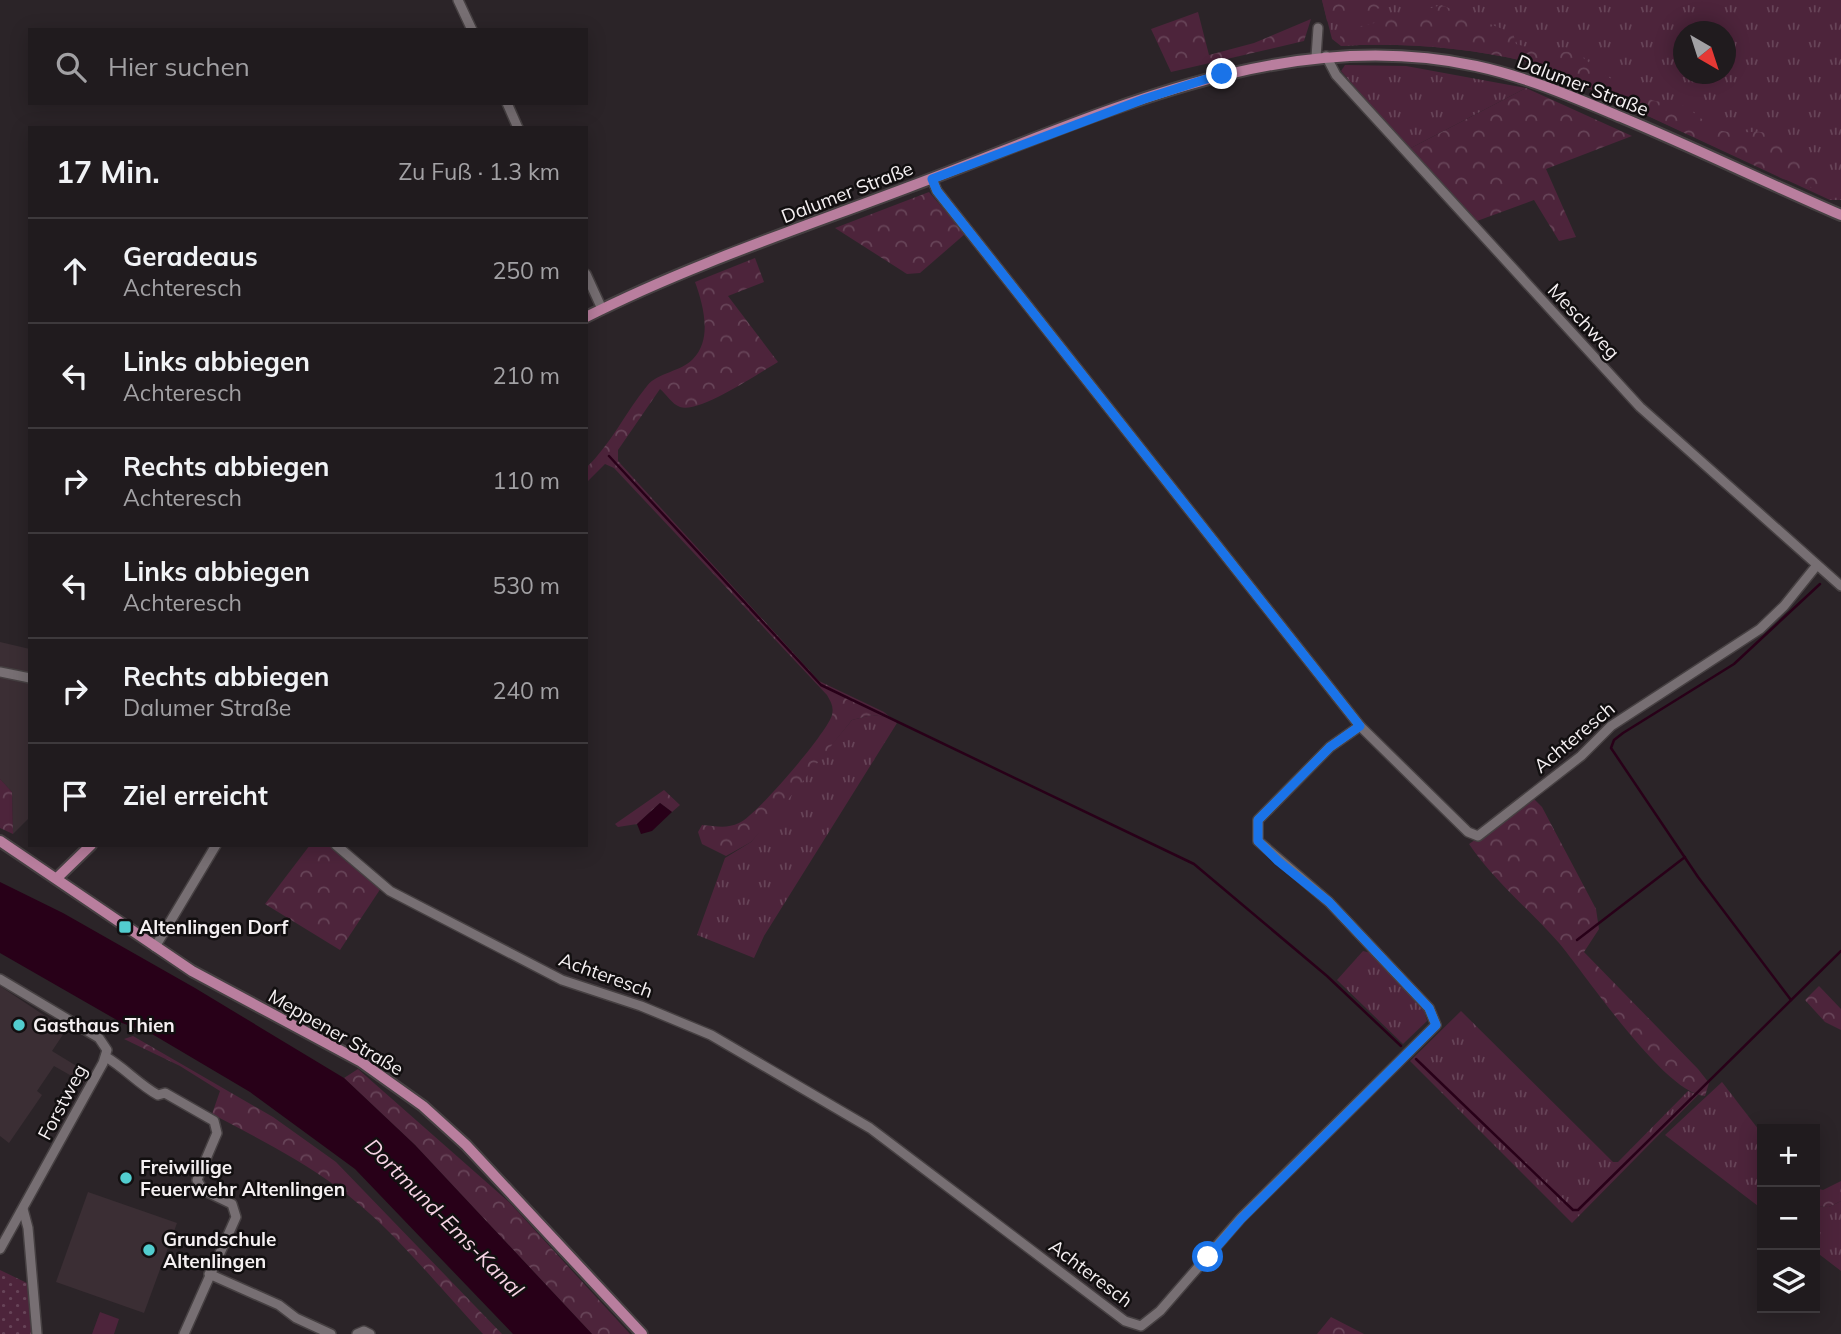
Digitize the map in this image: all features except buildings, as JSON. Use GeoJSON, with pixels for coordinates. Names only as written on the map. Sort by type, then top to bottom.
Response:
{"type":"FeatureCollection","features":[{"type":"Feature","properties":{"kind":"main road","name":"Dalumer Straße"},"geometry":{"type":"LineString","coordinates":[[588,316],[675,277],[1192,83],[1253,67],[1321,57],[1397,56],[1473,65],[1533,80],[1679,141],[1841,215]]}},
{"type":"Feature","properties":{"kind":"main road","name":"Meppener Straße"},"geometry":{"type":"LineString","coordinates":[[0,841],[192,971],[360,1061],[424,1106],[466,1145],[642,1334]]}},
{"type":"Feature","properties":{"kind":"main road"},"geometry":{"type":"LineString","coordinates":[[57,878],[89,847]]}},
{"type":"Feature","properties":{"kind":"street"},"geometry":{"type":"LineString","coordinates":[[458,0],[471,28]]}},
{"type":"Feature","properties":{"kind":"street"},"geometry":{"type":"LineString","coordinates":[[1318,28],[1321,57]]}},
{"type":"Feature","properties":{"kind":"street","name":"Meschweg"},"geometry":{"type":"LineString","coordinates":[[1321,57],[1640,407],[1841,586]]}},
{"type":"Feature","properties":{"kind":"street"},"geometry":{"type":"LineString","coordinates":[[508,105],[517,126]]}},
{"type":"Feature","properties":{"kind":"street","name":"Achteresch"},"geometry":{"type":"LineString","coordinates":[[932,179],[937,191],[1360,726],[1468,832],[1478,836],[1581,756],[1611,726],[1760,629],[1784,606],[1817,565]]}},
{"type":"Feature","properties":{"kind":"street"},"geometry":{"type":"LineString","coordinates":[[588,278],[602,309]]}},
{"type":"Feature","properties":{"kind":"street"},"geometry":{"type":"LineString","coordinates":[[0,672],[28,678]]}},
{"type":"Feature","properties":{"kind":"street","name":"Achteresch"},"geometry":{"type":"LineString","coordinates":[[338,847],[390,891],[562,980],[641,1006],[711,1035],[870,1128],[1125,1321],[1141,1326],[1160,1311],[1241,1219],[1436,1025],[1429,1008],[1329,902],[1278,861],[1258,841],[1258,820],[1330,747],[1360,726]]}},
{"type":"Feature","properties":{"kind":"street"},"geometry":{"type":"LineString","coordinates":[[155,947],[215,847]]}},
{"type":"Feature","properties":{"kind":"street","name":"Forstweg"},"geometry":{"type":"LineString","coordinates":[[0,979],[99,1038],[104,1044],[106,1057],[0,1249]]}},
{"type":"Feature","properties":{"kind":"street"},"geometry":{"type":"LineString","coordinates":[[106,1057],[118,1064],[137,1084],[158,1095],[165,1093],[214,1121],[216,1127],[217,1133],[197,1180],[203,1190],[232,1204],[236,1210],[184,1334]]}},
{"type":"Feature","properties":{"kind":"street"},"geometry":{"type":"LineString","coordinates":[[23,1209],[28,1228],[37,1334]]}},
{"type":"Feature","properties":{"kind":"street"},"geometry":{"type":"LineString","coordinates":[[209,1274],[279,1305],[296,1318],[331,1334]]}},
{"type":"Feature","properties":{"kind":"street"},"geometry":{"type":"LineString","coordinates":[[357,1334],[364,1331],[370,1334]]}},
{"type":"Feature","properties":{"kind":"shaded area"},"geometry":{"type":"Polygon","coordinates":[[[0,642],[28,649],[28,819],[13,834],[12,792],[0,779],[0,642]]]}},
{"type":"Feature","properties":{"kind":"shaded area"},"geometry":{"type":"Polygon","coordinates":[[[0,986],[66,1030],[52,1051],[88,1073],[84,1083],[54,1066],[37,1091],[42,1095],[9,1143],[0,1136],[0,986]]]}},
{"type":"Feature","properties":{"kind":"shaded area"},"geometry":{"type":"Polygon","coordinates":[[[88,1192],[177,1223],[144,1313],[56,1282],[88,1192]]]}},
{"type":"Feature","properties":{"kind":"green space"},"geometry":{"type":"Polygon","coordinates":[[[1322,0],[1841,0],[1841,200],[1830,200],[1536,64],[1439,47],[1341,46],[1332,39],[1322,0]]]}},
{"type":"Feature","properties":{"kind":"green space"},"geometry":{"type":"Polygon","coordinates":[[[1322,0],[1428,0],[1403,1],[1331,23],[1327,21],[1322,0]]]}},
{"type":"Feature","properties":{"kind":"green space"},"geometry":{"type":"Polygon","coordinates":[[[1441,5],[1513,33],[1516,44],[1550,53],[1575,51],[1631,91],[1656,101],[1682,105],[1723,131],[1757,132],[1781,139],[1784,150],[1821,167],[1825,179],[1821,190],[1783,179],[1536,64],[1439,47],[1341,46],[1340,36],[1348,29],[1383,21],[1409,10],[1418,12],[1441,5]]]}},
{"type":"Feature","properties":{"kind":"green space"},"geometry":{"type":"Polygon","coordinates":[[[1198,12],[1209,55],[1254,43],[1311,19],[1304,41],[1171,72],[1151,29],[1198,12]]]}},
{"type":"Feature","properties":{"kind":"green space"},"geometry":{"type":"Polygon","coordinates":[[[1345,65],[1406,66],[1526,88],[1409,149],[1341,71],[1345,65]]]}},
{"type":"Feature","properties":{"kind":"green space"},"geometry":{"type":"Polygon","coordinates":[[[1526,88],[1632,136],[1546,169],[1576,237],[1559,241],[1534,200],[1477,221],[1409,149],[1526,88]]]}},
{"type":"Feature","properties":{"kind":"green space"},"geometry":{"type":"Polygon","coordinates":[[[929,192],[965,234],[920,273],[907,274],[835,228],[929,192]]]}},
{"type":"Feature","properties":{"kind":"green space"},"geometry":{"type":"Polygon","coordinates":[[[755,258],[764,282],[728,296],[778,362],[714,399],[689,408],[677,406],[660,389],[618,450],[618,461],[819,681],[884,712],[886,717],[872,715],[852,720],[751,842],[726,856],[702,844],[698,832],[702,825],[734,825],[760,806],[818,738],[832,715],[832,705],[827,695],[614,468],[605,464],[588,481],[588,466],[647,386],[688,363],[699,351],[705,332],[705,321],[695,282],[755,258]]]}},
{"type":"Feature","properties":{"kind":"green space"},"geometry":{"type":"Polygon","coordinates":[[[884,712],[897,723],[764,936],[754,958],[697,935],[725,858],[751,842],[852,720],[872,715],[886,717],[884,712]]]}},
{"type":"Feature","properties":{"kind":"green space"},"geometry":{"type":"Polygon","coordinates":[[[0,779],[12,792],[13,834],[0,828],[0,779]]]}},
{"type":"Feature","properties":{"kind":"green space"},"geometry":{"type":"Polygon","coordinates":[[[664,790],[680,805],[672,812],[660,803],[637,824],[618,827],[615,824],[664,790]]]}},
{"type":"Feature","properties":{"kind":"green space"},"geometry":{"type":"Polygon","coordinates":[[[1534,799],[1542,807],[1596,909],[1599,929],[1584,952],[1698,1069],[1709,1083],[1705,1096],[1688,1090],[1648,1055],[1559,943],[1501,883],[1469,844],[1534,799]]]}},
{"type":"Feature","properties":{"kind":"green space"},"geometry":{"type":"Polygon","coordinates":[[[308,847],[332,847],[381,888],[340,950],[265,904],[308,847]]]}},
{"type":"Feature","properties":{"kind":"green space"},"geometry":{"type":"Polygon","coordinates":[[[1363,951],[1371,953],[1424,1010],[1427,1021],[1403,1044],[1337,980],[1363,951]]]}},
{"type":"Feature","properties":{"kind":"green space"},"geometry":{"type":"Polygon","coordinates":[[[1819,986],[1841,1009],[1841,1030],[1825,1022],[1805,1000],[1819,986]]]}},
{"type":"Feature","properties":{"kind":"green space"},"geometry":{"type":"Polygon","coordinates":[[[1461,1011],[1613,1162],[1618,1162],[1688,1091],[1698,1095],[1572,1223],[1410,1061],[1461,1011]]]}},
{"type":"Feature","properties":{"kind":"green space"},"geometry":{"type":"Polygon","coordinates":[[[133,1036],[273,1117],[336,1162],[502,1334],[483,1334],[376,1219],[336,1186],[306,1166],[212,1114],[220,1091],[180,1066],[124,1039],[133,1036]]]}},
{"type":"Feature","properties":{"kind":"green space"},"geometry":{"type":"Polygon","coordinates":[[[358,1069],[509,1202],[630,1334],[592,1334],[415,1145],[344,1078],[358,1069]]]}},
{"type":"Feature","properties":{"kind":"green space"},"geometry":{"type":"Polygon","coordinates":[[[1722,1082],[1757,1128],[1757,1205],[1665,1135],[1722,1082]]]}},
{"type":"Feature","properties":{"kind":"green space"},"geometry":{"type":"Polygon","coordinates":[[[1841,1181],[1841,1201],[1829,1207],[1820,1206],[1820,1189],[1841,1181]]]}},
{"type":"Feature","properties":{"kind":"green space"},"geometry":{"type":"Polygon","coordinates":[[[1841,1201],[1841,1271],[1820,1255],[1820,1206],[1829,1207],[1841,1201]]]}},
{"type":"Feature","properties":{"kind":"green space"},"geometry":{"type":"Polygon","coordinates":[[[0,1270],[27,1283],[32,1334],[0,1334],[0,1270]]]}},
{"type":"Feature","properties":{"kind":"green space"},"geometry":{"type":"Polygon","coordinates":[[[100,1312],[119,1319],[114,1334],[92,1334],[100,1312]]]}},
{"type":"Feature","properties":{"kind":"green space"},"geometry":{"type":"Polygon","coordinates":[[[1331,1317],[1364,1334],[1317,1334],[1331,1317]]]}},
{"type":"Feature","properties":{"kind":"water"},"geometry":{"type":"Polygon","coordinates":[[[660,803],[672,812],[652,831],[641,834],[637,824],[660,803]]]}},
{"type":"Feature","properties":{"kind":"water","name":"Dortmund-Ems-Kanal"},"geometry":{"type":"Polygon","coordinates":[[[0,882],[63,913],[195,988],[344,1078],[415,1145],[592,1334],[513,1334],[355,1169],[250,1092],[152,1034],[122,1023],[0,953],[0,882]]]}},
{"type":"Feature","properties":{"kind":"waterway"},"geometry":{"type":"LineString","coordinates":[[609,456],[821,685],[1194,864],[1327,976],[1401,1046]]}},
{"type":"Feature","properties":{"kind":"waterway"},"geometry":{"type":"LineString","coordinates":[[1791,1000],[1698,877],[1611,748],[1614,740],[1623,733],[1734,664],[1820,584]]}},
{"type":"Feature","properties":{"kind":"waterway"},"geometry":{"type":"LineString","coordinates":[[1577,940],[1685,857]]}},
{"type":"Feature","properties":{"kind":"waterway"},"geometry":{"type":"LineString","coordinates":[[1416,1059],[1573,1210],[1578,1210],[1841,951]]}},
{"type":"Feature","properties":{"kind":"place","name":"Altenlingen Dorf"},"geometry":{"type":"Point","coordinates":[125,927]}},
{"type":"Feature","properties":{"kind":"place","name":"Gasthaus Thien"},"geometry":{"type":"Point","coordinates":[19,1025]}},
{"type":"Feature","properties":{"kind":"place","name":"Freiwillige Feuerwehr Altenlingen"},"geometry":{"type":"Point","coordinates":[126,1178]}},
{"type":"Feature","properties":{"kind":"place","name":"Grundschule Altenlingen"},"geometry":{"type":"Point","coordinates":[149,1250]}},
{"type":"Feature","properties":{"kind":"route"},"geometry":{"type":"LineString","coordinates":[[1208,1257],[1241,1219],[1436,1025],[1429,1008],[1329,902],[1278,861],[1258,841],[1258,820],[1278,797],[1330,747],[1360,726],[937,191],[932,179],[1144,99],[1222,74]]}}]}
